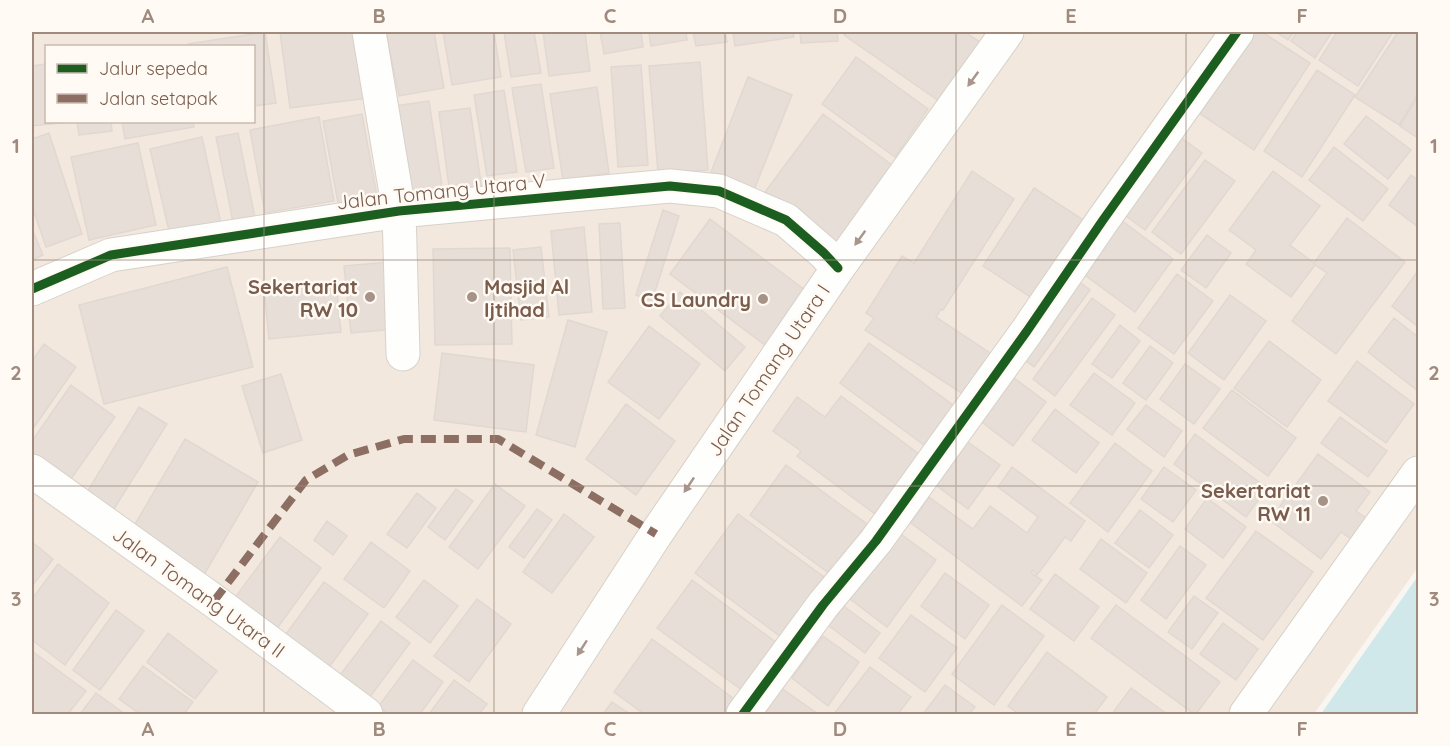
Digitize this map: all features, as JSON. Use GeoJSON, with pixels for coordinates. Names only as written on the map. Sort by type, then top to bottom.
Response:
{"type":"FeatureCollection","features":[{"type":"Feature","properties":{"kind":"street"},"geometry":{"type":"LineString","coordinates":[[369,32],[399,211],[403,354]]}},
{"type":"Feature","properties":{"kind":"street","name":"Jalan Tomang Utara I"},"geometry":{"type":"LineString","coordinates":[[539,714],[656,534],[838,268],[1007,32]]}},
{"type":"Feature","properties":{"kind":"street"},"geometry":{"type":"LineString","coordinates":[[743,714],[823,605],[876,541],[1237,32]]}},
{"type":"Feature","properties":{"kind":"street","name":"Jalan Tomang Utara V"},"geometry":{"type":"LineString","coordinates":[[32,289],[111,255],[399,211],[670,186],[719,191],[786,220],[838,268]]}},
{"type":"Feature","properties":{"kind":"street","name":"Jalan Tomang Utara II"},"geometry":{"type":"LineString","coordinates":[[32,471],[214,601],[366,714]]}},
{"type":"Feature","properties":{"kind":"street"},"geometry":{"type":"LineString","coordinates":[[1246,714],[1419,473]]}},
{"type":"Feature","properties":{"kind":"shaded area"},"geometry":{"type":"Polygon","coordinates":[[[32,32],[1418,32],[1418,567],[1314,714],[32,714],[32,32]]]}},
{"type":"Feature","properties":{"kind":"water"},"geometry":{"type":"Polygon","coordinates":[[[1418,576],[1418,714],[1321,714],[1418,576]]]}},
{"type":"Feature","properties":{"kind":"building"},"geometry":{"type":"Polygon","coordinates":[[[265,32],[276,103],[255,106],[255,45],[188,44],[265,32]]]}},
{"type":"Feature","properties":{"kind":"building"},"geometry":{"type":"Polygon","coordinates":[[[280,32],[359,32],[368,98],[290,108],[280,32]]]}},
{"type":"Feature","properties":{"kind":"building"},"geometry":{"type":"Polygon","coordinates":[[[386,32],[434,32],[444,88],[399,96],[386,32]]]}},
{"type":"Feature","properties":{"kind":"building"},"geometry":{"type":"Polygon","coordinates":[[[443,32],[494,32],[501,77],[452,85],[443,32]]]}},
{"type":"Feature","properties":{"kind":"building"},"geometry":{"type":"Polygon","coordinates":[[[504,32],[534,32],[541,73],[511,77],[504,32]]]}},
{"type":"Feature","properties":{"kind":"building"},"geometry":{"type":"Polygon","coordinates":[[[543,32],[585,32],[590,71],[549,76],[543,32]]]}},
{"type":"Feature","properties":{"kind":"building"},"geometry":{"type":"Polygon","coordinates":[[[600,32],[641,32],[643,47],[604,54],[600,32]]]}},
{"type":"Feature","properties":{"kind":"building"},"geometry":{"type":"Polygon","coordinates":[[[649,32],[686,32],[687,40],[651,46],[649,32]]]}},
{"type":"Feature","properties":{"kind":"building"},"geometry":{"type":"Polygon","coordinates":[[[693,32],[725,32],[727,42],[696,46],[693,32]]]}},
{"type":"Feature","properties":{"kind":"building"},"geometry":{"type":"Polygon","coordinates":[[[733,32],[793,32],[794,37],[735,46],[733,32]]]}},
{"type":"Feature","properties":{"kind":"building"},"geometry":{"type":"Polygon","coordinates":[[[800,32],[837,32],[838,41],[801,43],[800,32]]]}},
{"type":"Feature","properties":{"kind":"building"},"geometry":{"type":"Polygon","coordinates":[[[846,32],[965,32],[987,47],[946,106],[844,35],[846,32]]]}},
{"type":"Feature","properties":{"kind":"building"},"geometry":{"type":"Polygon","coordinates":[[[1248,32],[1262,32],[1310,63],[1254,150],[1196,111],[1248,32]]]}},
{"type":"Feature","properties":{"kind":"building"},"geometry":{"type":"Polygon","coordinates":[[[1276,32],[1294,32],[1288,40],[1276,32]]]}},
{"type":"Feature","properties":{"kind":"building"},"geometry":{"type":"Polygon","coordinates":[[[1297,32],[1332,32],[1315,58],[1291,41],[1297,32]]]}},
{"type":"Feature","properties":{"kind":"building"},"geometry":{"type":"Polygon","coordinates":[[[1337,32],[1393,32],[1358,86],[1319,60],[1337,32]]]}},
{"type":"Feature","properties":{"kind":"building"},"geometry":{"type":"Polygon","coordinates":[[[1398,32],[1418,32],[1418,94],[1399,125],[1355,97],[1398,32]]]}},
{"type":"Feature","properties":{"kind":"building"},"geometry":{"type":"Polygon","coordinates":[[[856,57],[928,109],[895,157],[822,104],[856,57]]]}},
{"type":"Feature","properties":{"kind":"building"},"geometry":{"type":"Polygon","coordinates":[[[700,62],[708,170],[658,173],[649,66],[700,62]]]}},
{"type":"Feature","properties":{"kind":"building"},"geometry":{"type":"Polygon","coordinates":[[[45,64],[45,123],[60,123],[32,126],[32,66],[45,64]]]}},
{"type":"Feature","properties":{"kind":"building"},"geometry":{"type":"Polygon","coordinates":[[[641,65],[648,165],[618,167],[611,67],[641,65]]]}},
{"type":"Feature","properties":{"kind":"building"},"geometry":{"type":"Polygon","coordinates":[[[1317,70],[1355,95],[1302,177],[1264,151],[1317,70]]]}},
{"type":"Feature","properties":{"kind":"building"},"geometry":{"type":"Polygon","coordinates":[[[748,77],[792,95],[754,190],[711,172],[748,77]]]}},
{"type":"Feature","properties":{"kind":"building"},"geometry":{"type":"Polygon","coordinates":[[[541,84],[554,168],[526,172],[512,88],[541,84]]]}},
{"type":"Feature","properties":{"kind":"building"},"geometry":{"type":"Polygon","coordinates":[[[597,87],[609,173],[563,180],[550,94],[597,87]]]}},
{"type":"Feature","properties":{"kind":"building"},"geometry":{"type":"Polygon","coordinates":[[[504,90],[517,172],[487,176],[474,95],[504,90]]]}},
{"type":"Feature","properties":{"kind":"building"},"geometry":{"type":"Polygon","coordinates":[[[1418,96],[1418,138],[1400,126],[1418,96]]]}},
{"type":"Feature","properties":{"kind":"building"},"geometry":{"type":"Polygon","coordinates":[[[429,101],[444,199],[411,204],[395,106],[429,101]]]}},
{"type":"Feature","properties":{"kind":"building"},"geometry":{"type":"Polygon","coordinates":[[[470,108],[482,190],[450,194],[439,112],[470,108]]]}},
{"type":"Feature","properties":{"kind":"building"},"geometry":{"type":"Polygon","coordinates":[[[362,114],[377,196],[338,203],[323,121],[362,114]]]}},
{"type":"Feature","properties":{"kind":"building"},"geometry":{"type":"Polygon","coordinates":[[[823,114],[896,168],[838,247],[765,192],[823,114]]]}},
{"type":"Feature","properties":{"kind":"building"},"geometry":{"type":"Polygon","coordinates":[[[1366,116],[1411,150],[1388,179],[1344,144],[1366,116]]]}},
{"type":"Feature","properties":{"kind":"building"},"geometry":{"type":"Polygon","coordinates":[[[319,117],[334,201],[265,213],[250,130],[319,117]]]}},
{"type":"Feature","properties":{"kind":"building"},"geometry":{"type":"Polygon","coordinates":[[[77,123],[111,123],[112,131],[79,135],[77,123]]]}},
{"type":"Feature","properties":{"kind":"building"},"geometry":{"type":"Polygon","coordinates":[[[122,123],[193,123],[194,127],[125,139],[122,123]]]}},
{"type":"Feature","properties":{"kind":"building"},"geometry":{"type":"Polygon","coordinates":[[[1172,131],[1202,153],[1145,230],[1115,208],[1172,131]]]}},
{"type":"Feature","properties":{"kind":"building"},"geometry":{"type":"Polygon","coordinates":[[[49,133],[82,234],[46,247],[32,206],[32,139],[49,133]]]}},
{"type":"Feature","properties":{"kind":"building"},"geometry":{"type":"Polygon","coordinates":[[[238,133],[255,218],[233,222],[216,137],[238,133]]]}},
{"type":"Feature","properties":{"kind":"building"},"geometry":{"type":"Polygon","coordinates":[[[202,137],[221,224],[170,235],[150,149],[202,137]]]}},
{"type":"Feature","properties":{"kind":"building"},"geometry":{"type":"Polygon","coordinates":[[[138,143],[156,225],[89,240],[71,157],[138,143]]]}},
{"type":"Feature","properties":{"kind":"building"},"geometry":{"type":"Polygon","coordinates":[[[1334,147],[1388,189],[1363,221],[1309,180],[1334,147]]]}},
{"type":"Feature","properties":{"kind":"building"},"geometry":{"type":"Polygon","coordinates":[[[1205,160],[1235,181],[1181,254],[1152,232],[1205,160]]]}},
{"type":"Feature","properties":{"kind":"building"},"geometry":{"type":"Polygon","coordinates":[[[972,171],[1014,199],[943,310],[941,309],[936,317],[996,357],[969,398],[865,330],[874,318],[866,313],[902,256],[914,263],[972,171]]]}},
{"type":"Feature","properties":{"kind":"building"},"geometry":{"type":"Polygon","coordinates":[[[1273,171],[1320,206],[1290,245],[1314,263],[1347,218],[1405,262],[1336,354],[1292,321],[1327,273],[1315,265],[1291,297],[1246,264],[1256,250],[1229,230],[1273,171]]]}},
{"type":"Feature","properties":{"kind":"building"},"geometry":{"type":"Polygon","coordinates":[[[1411,175],[1418,180],[1417,226],[1389,205],[1411,175]]]}},
{"type":"Feature","properties":{"kind":"building"},"geometry":{"type":"Polygon","coordinates":[[[1034,188],[1088,223],[1038,302],[983,266],[1034,188]]]}},
{"type":"Feature","properties":{"kind":"building"},"geometry":{"type":"Polygon","coordinates":[[[663,210],[679,216],[652,301],[636,295],[663,210]]]}},
{"type":"Feature","properties":{"kind":"building"},"geometry":{"type":"Polygon","coordinates":[[[1113,214],[1173,259],[1135,312],[1074,267],[1113,214]]]}},
{"type":"Feature","properties":{"kind":"building"},"geometry":{"type":"Polygon","coordinates":[[[710,219],[813,296],[773,351],[670,274],[710,219]]]}},
{"type":"Feature","properties":{"kind":"building"},"geometry":{"type":"Polygon","coordinates":[[[620,223],[625,308],[603,309],[599,224],[620,223]]]}},
{"type":"Feature","properties":{"kind":"building"},"geometry":{"type":"Polygon","coordinates":[[[584,227],[592,312],[559,315],[551,231],[584,227]]]}},
{"type":"Feature","properties":{"kind":"building"},"geometry":{"type":"Polygon","coordinates":[[[32,229],[43,255],[32,260],[32,229]]]}},
{"type":"Feature","properties":{"kind":"building"},"geometry":{"type":"Polygon","coordinates":[[[1207,235],[1231,253],[1206,288],[1181,270],[1207,235]]]}},
{"type":"Feature","properties":{"kind":"building"},"geometry":{"type":"Polygon","coordinates":[[[541,247],[549,317],[521,320],[513,250],[541,247]]]}},
{"type":"Feature","properties":{"kind":"building","name":"Masjid Al Ijtihad"},"geometry":{"type":"Polygon","coordinates":[[[510,248],[512,344],[435,345],[433,249],[510,248]]]}},
{"type":"Feature","properties":{"kind":"building","name":"Sekertariat RW 10"},"geometry":{"type":"Polygon","coordinates":[[[389,262],[396,329],[351,333],[344,266],[389,262]]]}},
{"type":"Feature","properties":{"kind":"building"},"geometry":{"type":"Polygon","coordinates":[[[227,267],[253,367],[104,404],[79,305],[227,267]]]}},
{"type":"Feature","properties":{"kind":"building"},"geometry":{"type":"Polygon","coordinates":[[[1418,271],[1418,327],[1392,306],[1418,271]]]}},
{"type":"Feature","properties":{"kind":"building"},"geometry":{"type":"Polygon","coordinates":[[[1177,274],[1213,301],[1174,354],[1138,328],[1177,274]]]}},
{"type":"Feature","properties":{"kind":"building"},"geometry":{"type":"Polygon","coordinates":[[[1074,278],[1090,290],[1034,367],[1018,355],[1074,278]]]}},
{"type":"Feature","properties":{"kind":"building"},"geometry":{"type":"Polygon","coordinates":[[[336,282],[341,332],[269,339],[264,289],[336,282]]]}},
{"type":"Feature","properties":{"kind":"building"},"geometry":{"type":"Polygon","coordinates":[[[680,292],[745,347],[725,371],[660,316],[680,292]]]}},
{"type":"Feature","properties":{"kind":"building"},"geometry":{"type":"Polygon","coordinates":[[[1230,295],[1266,321],[1224,380],[1188,353],[1230,295]]]}},
{"type":"Feature","properties":{"kind":"building"},"geometry":{"type":"Polygon","coordinates":[[[1092,298],[1115,315],[1055,396],[1033,379],[1092,298]]]}},
{"type":"Feature","properties":{"kind":"building"},"geometry":{"type":"Polygon","coordinates":[[[1394,318],[1418,337],[1418,391],[1368,352],[1394,318]]]}},
{"type":"Feature","properties":{"kind":"building"},"geometry":{"type":"Polygon","coordinates":[[[568,320],[607,332],[575,447],[536,435],[568,320]]]}},
{"type":"Feature","properties":{"kind":"building"},"geometry":{"type":"Polygon","coordinates":[[[1120,325],[1140,341],[1112,378],[1092,364],[1120,325]]]}},
{"type":"Feature","properties":{"kind":"building"},"geometry":{"type":"Polygon","coordinates":[[[649,326],[700,364],[659,419],[608,382],[649,326]]]}},
{"type":"Feature","properties":{"kind":"building"},"geometry":{"type":"Polygon","coordinates":[[[1269,341],[1321,380],[1287,427],[1234,388],[1269,341]]]}},
{"type":"Feature","properties":{"kind":"building"},"geometry":{"type":"Polygon","coordinates":[[[869,343],[961,411],[932,451],[840,383],[869,343]]]}},
{"type":"Feature","properties":{"kind":"building"},"geometry":{"type":"Polygon","coordinates":[[[44,344],[76,367],[32,430],[32,361],[44,344]]]}},
{"type":"Feature","properties":{"kind":"building"},"geometry":{"type":"Polygon","coordinates":[[[1150,346],[1173,363],[1146,400],[1123,383],[1150,346]]]}},
{"type":"Feature","properties":{"kind":"building"},"geometry":{"type":"Polygon","coordinates":[[[442,353],[534,365],[526,432],[434,420],[442,353]]]}},
{"type":"Feature","properties":{"kind":"building"},"geometry":{"type":"Polygon","coordinates":[[[1357,361],[1414,404],[1386,443],[1328,401],[1357,361]]]}},
{"type":"Feature","properties":{"kind":"building"},"geometry":{"type":"Polygon","coordinates":[[[1185,364],[1220,389],[1194,424],[1160,399],[1185,364]]]}},
{"type":"Feature","properties":{"kind":"building"},"geometry":{"type":"Polygon","coordinates":[[[1006,372],[1046,402],[1013,446],[974,416],[1006,372]]]}},
{"type":"Feature","properties":{"kind":"building"},"geometry":{"type":"Polygon","coordinates":[[[1094,373],[1135,403],[1112,435],[1070,405],[1094,373]]]}},
{"type":"Feature","properties":{"kind":"building"},"geometry":{"type":"Polygon","coordinates":[[[281,374],[302,440],[263,453],[242,386],[281,374]]]}},
{"type":"Feature","properties":{"kind":"building"},"geometry":{"type":"Polygon","coordinates":[[[71,385],[115,417],[63,490],[32,466],[32,441],[71,385]]]}},
{"type":"Feature","properties":{"kind":"building"},"geometry":{"type":"Polygon","coordinates":[[[1232,390],[1296,438],[1268,476],[1203,428],[1232,390]]]}},
{"type":"Feature","properties":{"kind":"building"},"geometry":{"type":"Polygon","coordinates":[[[841,396],[927,460],[883,520],[797,456],[801,451],[773,431],[797,397],[825,417],[841,396]]]}},
{"type":"Feature","properties":{"kind":"building"},"geometry":{"type":"Polygon","coordinates":[[[626,404],[675,441],[636,495],[586,459],[626,404]]]}},
{"type":"Feature","properties":{"kind":"building"},"geometry":{"type":"Polygon","coordinates":[[[1146,405],[1182,431],[1164,457],[1127,429],[1146,405]]]}},
{"type":"Feature","properties":{"kind":"building"},"geometry":{"type":"Polygon","coordinates":[[[139,407],[167,424],[114,509],[87,492],[139,407]]]}},
{"type":"Feature","properties":{"kind":"building"},"geometry":{"type":"Polygon","coordinates":[[[1055,409],[1099,443],[1076,473],[1032,440],[1055,409]]]}},
{"type":"Feature","properties":{"kind":"building"},"geometry":{"type":"Polygon","coordinates":[[[1340,417],[1387,451],[1368,477],[1321,443],[1340,417]]]}},
{"type":"Feature","properties":{"kind":"building"},"geometry":{"type":"Polygon","coordinates":[[[1195,434],[1267,488],[1246,517],[1174,464],[1195,434]]]}},
{"type":"Feature","properties":{"kind":"building"},"geometry":{"type":"Polygon","coordinates":[[[185,439],[258,482],[201,580],[128,536],[185,439]]]}},
{"type":"Feature","properties":{"kind":"building"},"geometry":{"type":"Polygon","coordinates":[[[965,440],[1000,465],[968,509],[933,483],[965,440]]]}},
{"type":"Feature","properties":{"kind":"building"},"geometry":{"type":"Polygon","coordinates":[[[1115,443],[1152,471],[1108,532],[1070,503],[1115,443]]]}},
{"type":"Feature","properties":{"kind":"building","name":"Sekertariat RW 11"},"geometry":{"type":"Polygon","coordinates":[[[1318,454],[1370,492],[1356,511],[1375,524],[1360,545],[1341,532],[1321,559],[1270,520],[1318,454]]]}},
{"type":"Feature","properties":{"kind":"building"},"geometry":{"type":"Polygon","coordinates":[[[786,465],[867,524],[830,574],[750,515],[786,465]]]}},
{"type":"Feature","properties":{"kind":"building"},"geometry":{"type":"Polygon","coordinates":[[[1012,467],[1085,521],[1071,541],[1065,537],[1037,575],[1033,570],[1031,573],[1042,580],[1022,606],[911,523],[929,497],[973,529],[990,506],[1027,533],[1038,517],[998,487],[1012,467]]]}},
{"type":"Feature","properties":{"kind":"building"},"geometry":{"type":"Polygon","coordinates":[[[1164,467],[1196,490],[1173,522],[1141,499],[1164,467]]]}},
{"type":"Feature","properties":{"kind":"building"},"geometry":{"type":"Polygon","coordinates":[[[495,484],[525,506],[478,569],[449,547],[495,484]]]}},
{"type":"Feature","properties":{"kind":"building"},"geometry":{"type":"Polygon","coordinates":[[[456,489],[473,501],[445,540],[428,527],[456,489]]]}},
{"type":"Feature","properties":{"kind":"building"},"geometry":{"type":"Polygon","coordinates":[[[417,493],[436,508],[407,548],[387,534],[417,493]]]}},
{"type":"Feature","properties":{"kind":"building"},"geometry":{"type":"Polygon","coordinates":[[[1207,498],[1246,527],[1223,558],[1185,529],[1207,498]]]}},
{"type":"Feature","properties":{"kind":"building"},"geometry":{"type":"Polygon","coordinates":[[[537,509],[552,520],[524,558],[509,547],[537,509]]]}},
{"type":"Feature","properties":{"kind":"building"},"geometry":{"type":"Polygon","coordinates":[[[1140,510],[1173,535],[1149,568],[1115,543],[1140,510]]]}},
{"type":"Feature","properties":{"kind":"building"},"geometry":{"type":"Polygon","coordinates":[[[564,514],[594,537],[552,593],[523,572],[564,514]]]}},
{"type":"Feature","properties":{"kind":"building"},"geometry":{"type":"Polygon","coordinates":[[[738,514],[824,577],[781,637],[695,573],[738,514]]]}},
{"type":"Feature","properties":{"kind":"building"},"geometry":{"type":"Polygon","coordinates":[[[327,521],[347,536],[333,555],[314,540],[327,521]]]}},
{"type":"Feature","properties":{"kind":"building"},"geometry":{"type":"Polygon","coordinates":[[[1256,531],[1313,572],[1263,640],[1206,598],[1256,531]]]}},
{"type":"Feature","properties":{"kind":"building"},"geometry":{"type":"Polygon","coordinates":[[[898,532],[936,560],[887,627],[850,599],[898,532]]]}},
{"type":"Feature","properties":{"kind":"building"},"geometry":{"type":"Polygon","coordinates":[[[280,537],[321,568],[270,638],[228,607],[280,537]]]}},
{"type":"Feature","properties":{"kind":"building"},"geometry":{"type":"Polygon","coordinates":[[[1101,539],[1147,573],[1126,603],[1080,569],[1101,539]]]}},
{"type":"Feature","properties":{"kind":"building"},"geometry":{"type":"Polygon","coordinates":[[[32,542],[53,559],[32,586],[32,542]]]}},
{"type":"Feature","properties":{"kind":"building"},"geometry":{"type":"Polygon","coordinates":[[[371,542],[410,571],[384,608],[344,579],[371,542]]]}},
{"type":"Feature","properties":{"kind":"building"},"geometry":{"type":"Polygon","coordinates":[[[1180,546],[1206,565],[1166,619],[1141,600],[1180,546]]]}},
{"type":"Feature","properties":{"kind":"building"},"geometry":{"type":"Polygon","coordinates":[[[58,564],[109,603],[65,665],[32,640],[32,599],[58,564]]]}},
{"type":"Feature","properties":{"kind":"building"},"geometry":{"type":"Polygon","coordinates":[[[945,573],[989,605],[965,639],[921,606],[945,573]]]}},
{"type":"Feature","properties":{"kind":"building"},"geometry":{"type":"Polygon","coordinates":[[[1055,574],[1099,607],[1074,641],[1030,609],[1055,574]]]}},
{"type":"Feature","properties":{"kind":"building"},"geometry":{"type":"Polygon","coordinates":[[[424,580],[458,606],[430,643],[396,617],[424,580]]]}},
{"type":"Feature","properties":{"kind":"building"},"geometry":{"type":"Polygon","coordinates":[[[692,580],[781,646],[746,693],[657,628],[692,580]]]}},
{"type":"Feature","properties":{"kind":"building"},"geometry":{"type":"Polygon","coordinates":[[[324,582],[368,614],[322,677],[278,645],[324,582]]]}},
{"type":"Feature","properties":{"kind":"building"},"geometry":{"type":"Polygon","coordinates":[[[1194,596],[1218,613],[1192,649],[1168,632],[1194,596]]]}},
{"type":"Feature","properties":{"kind":"building"},"geometry":{"type":"Polygon","coordinates":[[[477,599],[511,624],[469,682],[434,656],[477,599]]]}},
{"type":"Feature","properties":{"kind":"building"},"geometry":{"type":"Polygon","coordinates":[[[842,605],[880,633],[865,653],[828,625],[842,605]]]}},
{"type":"Feature","properties":{"kind":"building"},"geometry":{"type":"Polygon","coordinates":[[[1002,605],[1044,636],[994,705],[952,674],[1002,605]]]}},
{"type":"Feature","properties":{"kind":"building"},"geometry":{"type":"Polygon","coordinates":[[[1116,605],[1220,682],[1196,714],[1091,638],[1116,605]]]}},
{"type":"Feature","properties":{"kind":"building"},"geometry":{"type":"Polygon","coordinates":[[[116,610],[144,631],[100,690],[73,670],[116,610]]]}},
{"type":"Feature","properties":{"kind":"building"},"geometry":{"type":"Polygon","coordinates":[[[911,615],[957,648],[925,692],[879,658],[911,615]]]}},
{"type":"Feature","properties":{"kind":"building"},"geometry":{"type":"Polygon","coordinates":[[[381,621],[410,643],[364,705],[334,683],[381,621]]]}},
{"type":"Feature","properties":{"kind":"building"},"geometry":{"type":"Polygon","coordinates":[[[1223,623],[1258,649],[1236,680],[1200,654],[1223,623]]]}},
{"type":"Feature","properties":{"kind":"building"},"geometry":{"type":"Polygon","coordinates":[[[168,633],[217,671],[195,699],[147,662],[168,633]]]}},
{"type":"Feature","properties":{"kind":"building"},"geometry":{"type":"Polygon","coordinates":[[[823,636],[859,662],[828,706],[792,678],[823,636]]]}},
{"type":"Feature","properties":{"kind":"building"},"geometry":{"type":"Polygon","coordinates":[[[652,639],[737,701],[728,714],[644,714],[614,692],[652,639]]]}},
{"type":"Feature","properties":{"kind":"building"},"geometry":{"type":"Polygon","coordinates":[[[32,651],[86,691],[68,714],[32,714],[32,651]]]}},
{"type":"Feature","properties":{"kind":"building"},"geometry":{"type":"Polygon","coordinates":[[[1047,652],[1107,697],[1094,714],[1019,714],[1008,706],[1047,652]]]}},
{"type":"Feature","properties":{"kind":"building"},"geometry":{"type":"Polygon","coordinates":[[[413,660],[443,682],[420,714],[389,714],[378,707],[413,660]]]}},
{"type":"Feature","properties":{"kind":"building"},"geometry":{"type":"Polygon","coordinates":[[[143,666],[193,702],[184,714],[140,714],[119,699],[143,666]]]}},
{"type":"Feature","properties":{"kind":"building"},"geometry":{"type":"Polygon","coordinates":[[[870,667],[911,697],[898,714],[834,714],[870,667]]]}},
{"type":"Feature","properties":{"kind":"building"},"geometry":{"type":"Polygon","coordinates":[[[454,680],[487,704],[479,714],[429,714],[454,680]]]}},
{"type":"Feature","properties":{"kind":"building"},"geometry":{"type":"Polygon","coordinates":[[[777,685],[818,714],[755,714],[777,685]]]}},
{"type":"Feature","properties":{"kind":"building"},"geometry":{"type":"Polygon","coordinates":[[[945,685],[975,707],[969,714],[923,714],[945,685]]]}},
{"type":"Feature","properties":{"kind":"building"},"geometry":{"type":"Polygon","coordinates":[[[1131,688],[1167,714],[1112,714],[1131,688]]]}},
{"type":"Feature","properties":{"kind":"building"},"geometry":{"type":"Polygon","coordinates":[[[96,693],[125,714],[80,714],[96,693]]]}},
{"type":"Feature","properties":{"kind":"building"},"geometry":{"type":"Polygon","coordinates":[[[612,702],[630,714],[603,714],[612,702]]]}},
{"type":"Feature","properties":{"kind":"marked path"},"geometry":{"type":"LineString","coordinates":[[214,601],[306,480],[348,455],[404,439],[498,439],[656,534]]}},
{"type":"Feature","properties":{"kind":"cycle path"},"geometry":{"type":"LineString","coordinates":[[743,714],[823,605],[876,541],[1237,32]]}},
{"type":"Feature","properties":{"kind":"cycle path"},"geometry":{"type":"LineString","coordinates":[[32,289],[111,255],[399,211],[670,186],[719,191],[786,220],[838,268]]}},
{"type":"Feature","properties":{"kind":"place","name":"Sekertariat RW 10"},"geometry":{"type":"Point","coordinates":[370,297]}},
{"type":"Feature","properties":{"kind":"place","name":"Masjid Al Ijtihad"},"geometry":{"type":"Point","coordinates":[472,297]}},
{"type":"Feature","properties":{"kind":"place","name":"CS Laundry"},"geometry":{"type":"Point","coordinates":[763,299]}},
{"type":"Feature","properties":{"kind":"place","name":"Sekertariat RW 11"},"geometry":{"type":"Point","coordinates":[1323,501]}}]}
